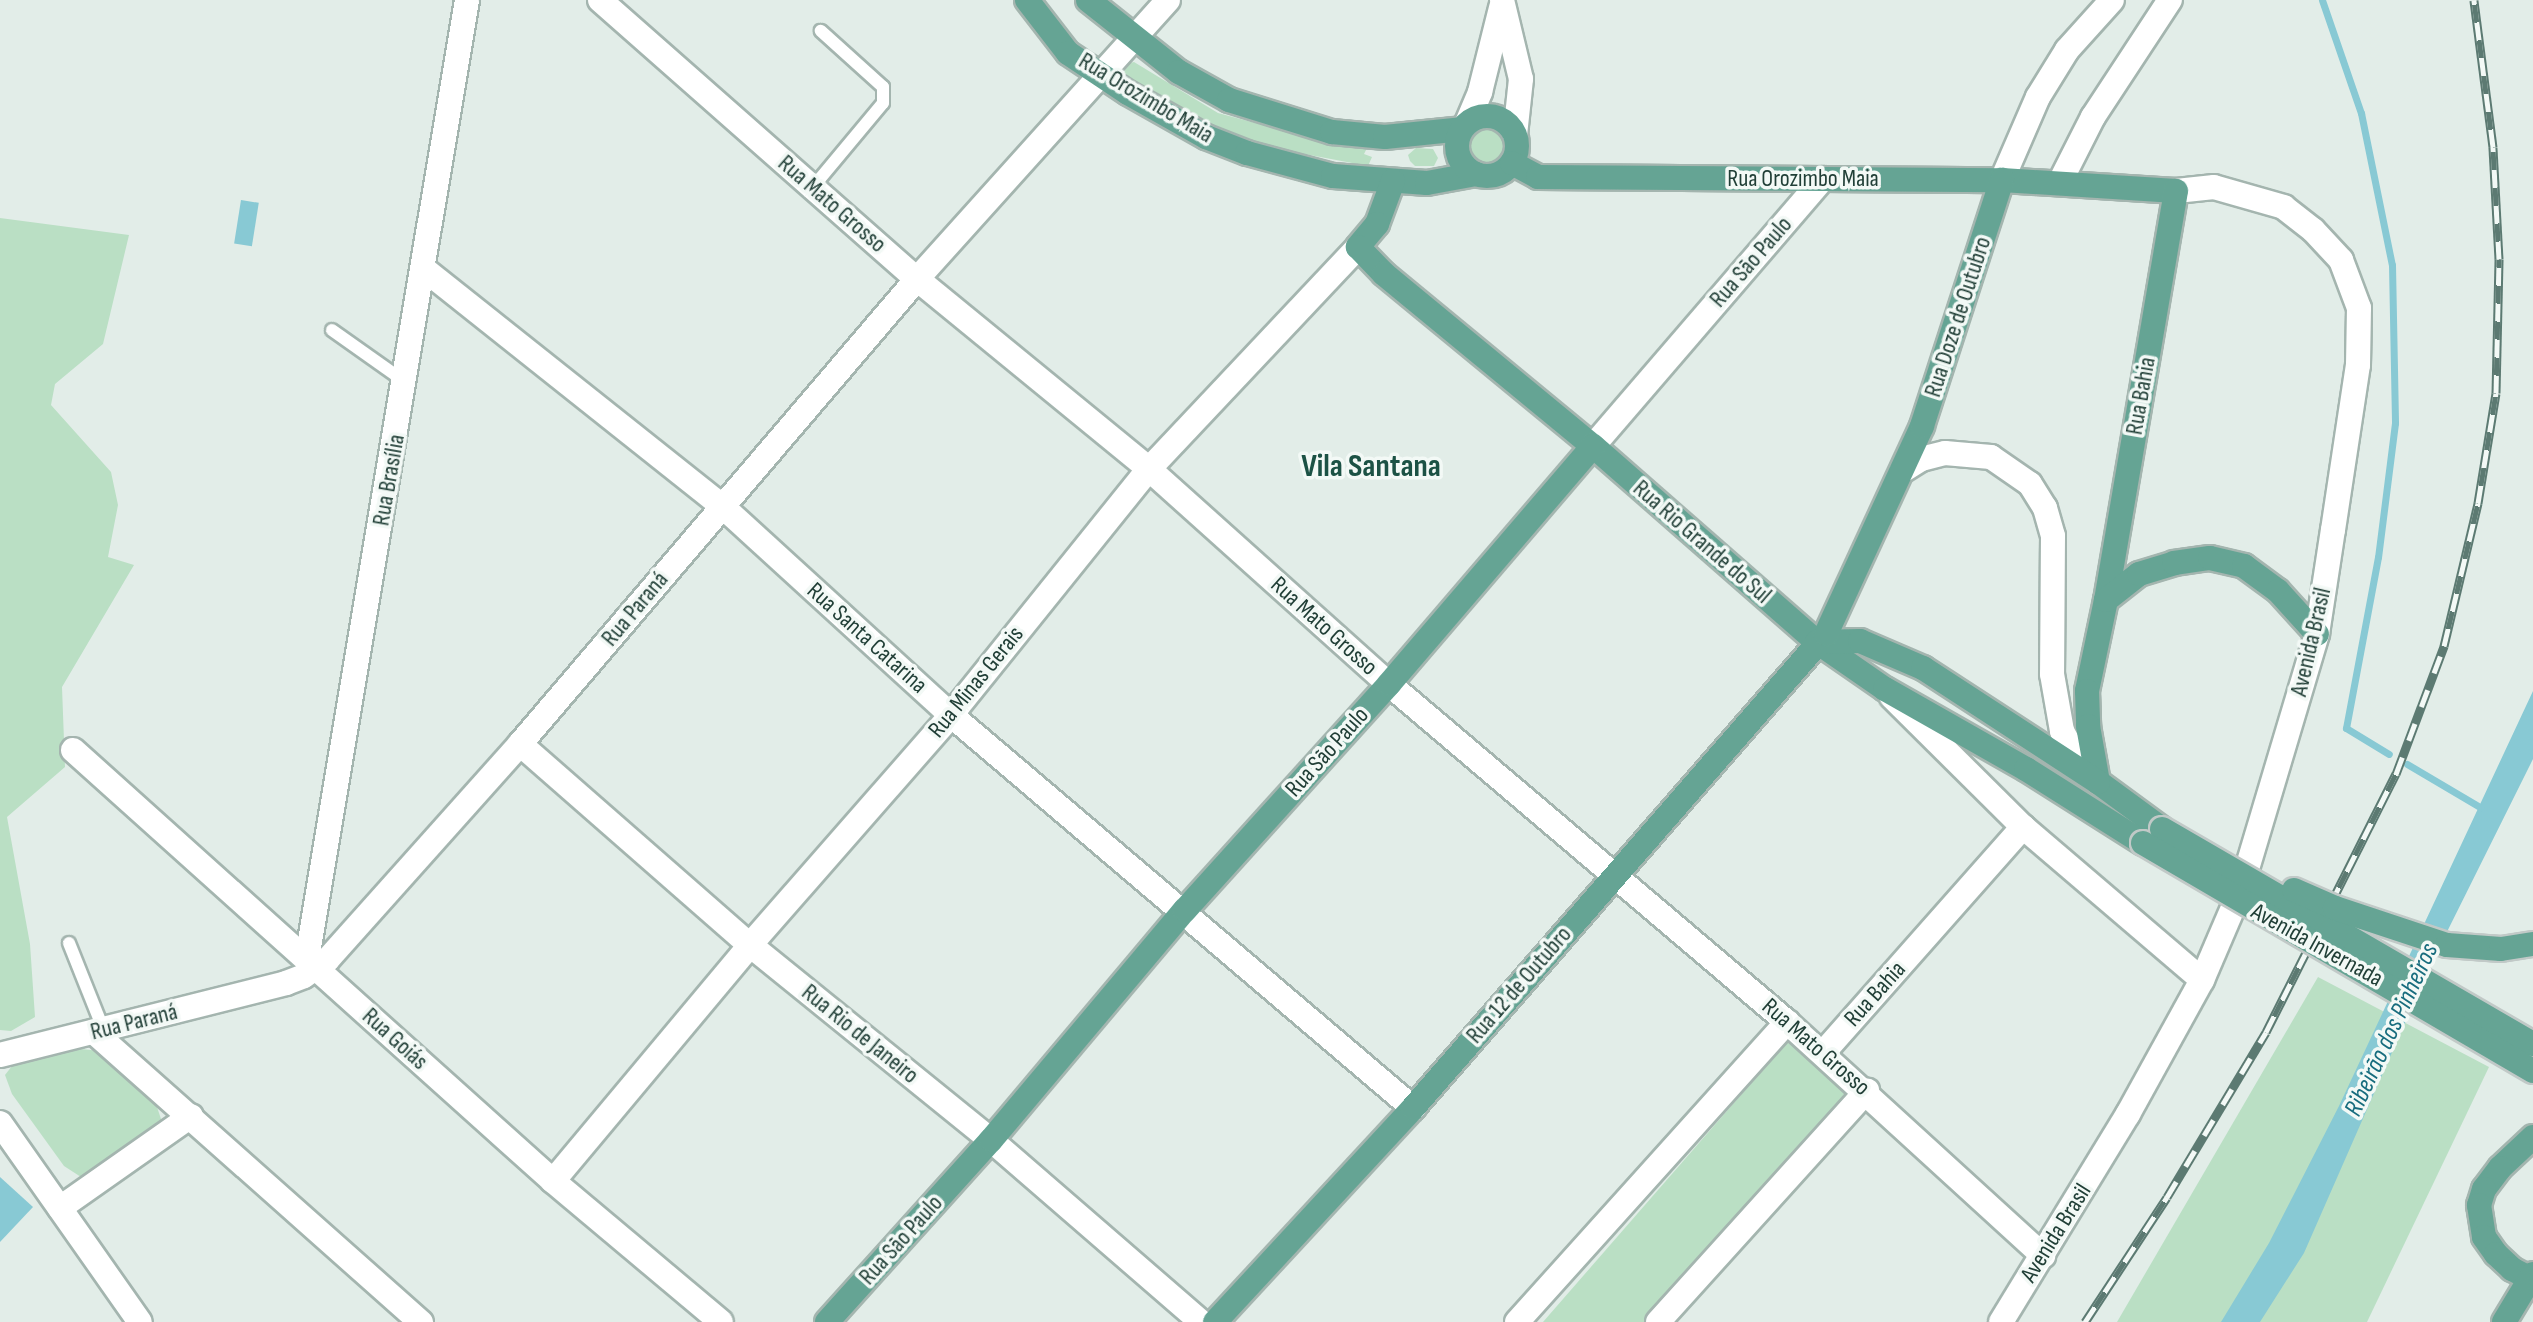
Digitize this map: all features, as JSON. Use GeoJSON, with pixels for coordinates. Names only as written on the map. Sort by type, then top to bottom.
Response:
{"type":"FeatureCollection","features":[{"type":"Feature","properties":{"kind":"main road","name":"Rua Orozimbo Maia"},"geometry":{"type":"LineString","coordinates":[[1027,0],[1068,53],[1206,137],[1247,153],[1333,176],[1427,183],[1476,174]]}},
{"type":"Feature","properties":{"kind":"main road","name":"Rua Orozimbo Maia"},"geometry":{"type":"LineString","coordinates":[[1088,0],[1179,72],[1229,100],[1332,132],[1385,137],[1465,126]]}},
{"type":"Feature","properties":{"kind":"main road"},"geometry":{"type":"LineString","coordinates":[[1485,116],[1503,120],[1515,135],[1517,144],[1512,163],[1496,174],[1476,174],[1460,161],[1457,151],[1465,126],[1485,116]]}},
{"type":"Feature","properties":{"kind":"main road"},"geometry":{"type":"LineString","coordinates":[[1385,137],[1393,181]]}},
{"type":"Feature","properties":{"kind":"main road","name":"Rua Orozimbo Maia"},"geometry":{"type":"LineString","coordinates":[[1512,163],[1538,177],[2002,180]]}},
{"type":"Feature","properties":{"kind":"main road","name":"Avenida Brasil"},"geometry":{"type":"LineString","coordinates":[[2002,180],[2176,191]]}},
{"type":"Feature","properties":{"kind":"main road","name":"Rua Doze de Outubro"},"geometry":{"type":"LineString","coordinates":[[1817,642],[1826,634],[1926,414],[2002,180]]}},
{"type":"Feature","properties":{"kind":"main road","name":"Rua Minas Gerais"},"geometry":{"type":"LineString","coordinates":[[1358,247],[1377,224],[1393,181]]}},
{"type":"Feature","properties":{"kind":"main road","name":"Rua Bahia"},"geometry":{"type":"LineString","coordinates":[[2091,776],[2087,691],[2106,600],[2176,191]]}},
{"type":"Feature","properties":{"kind":"main road","name":"Rua Rio Grande do Sul"},"geometry":{"type":"LineString","coordinates":[[1358,247],[1384,274],[1593,446],[1817,642],[1885,689],[2026,769],[2157,832]]}},
{"type":"Feature","properties":{"kind":"main road","name":"Rua São Paulo"},"geometry":{"type":"LineString","coordinates":[[827,1322],[991,1140],[1185,910],[1389,684],[1593,446]]}},
{"type":"Feature","properties":{"kind":"main road"},"geometry":{"type":"LineString","coordinates":[[2106,600],[2139,574],[2174,563],[2210,558],[2244,566],[2278,591],[2317,634]]}},
{"type":"Feature","properties":{"kind":"main road"},"geometry":{"type":"LineString","coordinates":[[1817,642],[1860,641],[1911,662],[2091,776],[2134,809],[2157,832],[2335,908],[2447,945],[2501,949],[2533,944]]}},
{"type":"Feature","properties":{"kind":"main road","name":"Rua 12 de Outubro"},"geometry":{"type":"LineString","coordinates":[[1215,1322],[1413,1108],[1817,642]]}},
{"type":"Feature","properties":{"kind":"main road","name":"Avenida Invernada"},"geometry":{"type":"LineString","coordinates":[[2157,832],[2533,1044]]}},
{"type":"Feature","properties":{"kind":"main road","name":"Avenida Invernada"},"geometry":{"type":"LineString","coordinates":[[2157,832],[2533,1071]]}},
{"type":"Feature","properties":{"kind":"main road"},"geometry":{"type":"LineString","coordinates":[[2504,1322],[2532,1278],[2496,1254],[2484,1237],[2479,1205],[2484,1189],[2500,1168],[2533,1137]]}},
{"type":"Feature","properties":{"kind":"street","name":"Rua Brasília"},"geometry":{"type":"LineString","coordinates":[[312,964],[467,0]]}},
{"type":"Feature","properties":{"kind":"street","name":"Rua Mato Grosso"},"geometry":{"type":"LineString","coordinates":[[600,0],[917,279],[1149,469],[1389,684],[1615,873],[1867,1091],[2043,1256]]}},
{"type":"Feature","properties":{"kind":"street","name":"Rua Paraná"},"geometry":{"type":"LineString","coordinates":[[0,1055],[286,983],[344,944],[520,744],[917,279],[1103,76],[1168,0]]}},
{"type":"Feature","properties":{"kind":"street","name":"Rua Doze de Outubro"},"geometry":{"type":"LineString","coordinates":[[2002,180],[2038,97],[2067,50],[2112,0]]}},
{"type":"Feature","properties":{"kind":"street"},"geometry":{"type":"LineString","coordinates":[[2060,182],[2093,117],[2170,0]]}},
{"type":"Feature","properties":{"kind":"street"},"geometry":{"type":"LineString","coordinates":[[1465,126],[1480,92],[1503,1]]}},
{"type":"Feature","properties":{"kind":"street"},"geometry":{"type":"LineString","coordinates":[[1503,1],[1521,79],[1515,135]]}},
{"type":"Feature","properties":{"kind":"street","name":"Rua São Paulo"},"geometry":{"type":"LineString","coordinates":[[1593,446],[1823,179]]}},
{"type":"Feature","properties":{"kind":"street","name":"Avenida Brasil"},"geometry":{"type":"LineString","coordinates":[[2001,1322],[2128,1114],[2202,980],[2241,889],[2317,634],[2358,365],[2359,308],[2341,260],[2313,230],[2284,207],[2214,187],[2176,191]]}},
{"type":"Feature","properties":{"kind":"street","name":"Rua Minas Gerais"},"geometry":{"type":"LineString","coordinates":[[553,1181],[750,945],[951,715],[1149,469],[1358,247]]}},
{"type":"Feature","properties":{"kind":"street","name":"Rua Santa Catarina"},"geometry":{"type":"LineString","coordinates":[[424,269],[722,506],[951,715],[1185,910],[1413,1108]]}},
{"type":"Feature","properties":{"kind":"street"},"geometry":{"type":"LineString","coordinates":[[1902,471],[1921,459],[1945,453],[1991,457],[2030,484],[2045,508],[2053,536],[2054,686],[2062,731],[2091,776]]}},
{"type":"Feature","properties":{"kind":"street"},"geometry":{"type":"LineString","coordinates":[[1885,689],[2023,827],[2202,980]]}},
{"type":"Feature","properties":{"kind":"street","name":"Rua Rio de Janeiro"},"geometry":{"type":"LineString","coordinates":[[520,744],[750,945],[991,1140],[1201,1322]]}},
{"type":"Feature","properties":{"kind":"street","name":"Rua Goiás"},"geometry":{"type":"LineString","coordinates":[[73,750],[553,1181],[721,1322]]}},
{"type":"Feature","properties":{"kind":"street","name":"Rua Bahia"},"geometry":{"type":"LineString","coordinates":[[1823,1053],[2023,827]]}},
{"type":"Feature","properties":{"kind":"street"},"geometry":{"type":"LineString","coordinates":[[1517,1322],[1787,1022]]}},
{"type":"Feature","properties":{"kind":"street"},"geometry":{"type":"LineString","coordinates":[[100,1032],[421,1322]]}},
{"type":"Feature","properties":{"kind":"street"},"geometry":{"type":"LineString","coordinates":[[1658,1322],[1867,1091]]}},
{"type":"Feature","properties":{"kind":"street"},"geometry":{"type":"LineString","coordinates":[[60,1208],[191,1116]]}},
{"type":"Feature","properties":{"kind":"street"},"geometry":{"type":"LineString","coordinates":[[0,1123],[140,1322]]}},
{"type":"Feature","properties":{"kind":"lane"},"geometry":{"type":"LineString","coordinates":[[813,187],[883,103],[883,87],[821,31]]}},
{"type":"Feature","properties":{"kind":"lane"},"geometry":{"type":"LineString","coordinates":[[332,330],[405,382]]}},
{"type":"Feature","properties":{"kind":"lane"},"geometry":{"type":"LineString","coordinates":[[69,943],[100,1032]]}},
{"type":"Feature","properties":{"kind":"green space"},"geometry":{"type":"Polygon","coordinates":[[[1134,62],[1218,113],[1315,139],[1360,144],[1367,148],[1364,154],[1372,157],[1368,166],[1267,147],[1208,126],[1123,77],[1126,64],[1134,62]]]}},
{"type":"Feature","properties":{"kind":"green space"},"geometry":{"type":"Polygon","coordinates":[[[1487,125],[1501,131],[1507,145],[1501,159],[1487,165],[1473,159],[1467,145],[1473,131],[1487,125]]]}},
{"type":"Feature","properties":{"kind":"green space"},"geometry":{"type":"Polygon","coordinates":[[[1416,148],[1433,149],[1438,158],[1434,166],[1415,166],[1410,161],[1408,155],[1416,148]]]}},
{"type":"Feature","properties":{"kind":"green space"},"geometry":{"type":"Polygon","coordinates":[[[0,218],[129,235],[103,344],[55,384],[51,405],[111,472],[118,505],[108,557],[134,565],[62,687],[65,767],[7,817],[30,944],[35,1017],[11,1031],[0,1030],[0,218]]]}},
{"type":"Feature","properties":{"kind":"green space"},"geometry":{"type":"Polygon","coordinates":[[[2318,977],[2489,1067],[2367,1322],[2117,1322],[2318,977]]]}},
{"type":"Feature","properties":{"kind":"green space"},"geometry":{"type":"Polygon","coordinates":[[[1793,1035],[1862,1094],[1654,1322],[1543,1322],[1793,1035]]]}},
{"type":"Feature","properties":{"kind":"green space"},"geometry":{"type":"Polygon","coordinates":[[[81,1049],[101,1051],[130,1075],[157,1107],[162,1122],[100,1171],[81,1177],[64,1166],[12,1094],[5,1075],[12,1066],[81,1049]]]}},
{"type":"Feature","properties":{"kind":"water"},"geometry":{"type":"Polygon","coordinates":[[[241,200],[259,203],[252,246],[234,243],[241,200]]]}},
{"type":"Feature","properties":{"kind":"water","name":"Ribeirão dos Pinheiros"},"geometry":{"type":"Polygon","coordinates":[[[2533,691],[2533,759],[2429,968],[2304,1253],[2260,1322],[2221,1322],[2269,1243],[2339,1106],[2533,691]]]}},
{"type":"Feature","properties":{"kind":"water"},"geometry":{"type":"Polygon","coordinates":[[[0,1177],[33,1207],[0,1242],[0,1177]]]}},
{"type":"Feature","properties":{"kind":"waterway"},"geometry":{"type":"LineString","coordinates":[[2322,0],[2361,113],[2392,265],[2395,423],[2378,557],[2346,728],[2389,754]]}},
{"type":"Feature","properties":{"kind":"waterway"},"geometry":{"type":"LineString","coordinates":[[2407,764],[2480,807]]}},
{"type":"Feature","properties":{"kind":"railway"},"geometry":{"type":"LineString","coordinates":[[2085,1322],[2167,1197],[2266,1032],[2396,774],[2444,646],[2478,503],[2496,393],[2499,259],[2493,147],[2474,0]]}},
{"type":"Feature","properties":{"kind":"district","name":"Vila Santana"},"geometry":{"type":"Point","coordinates":[1371,467]}}]}
